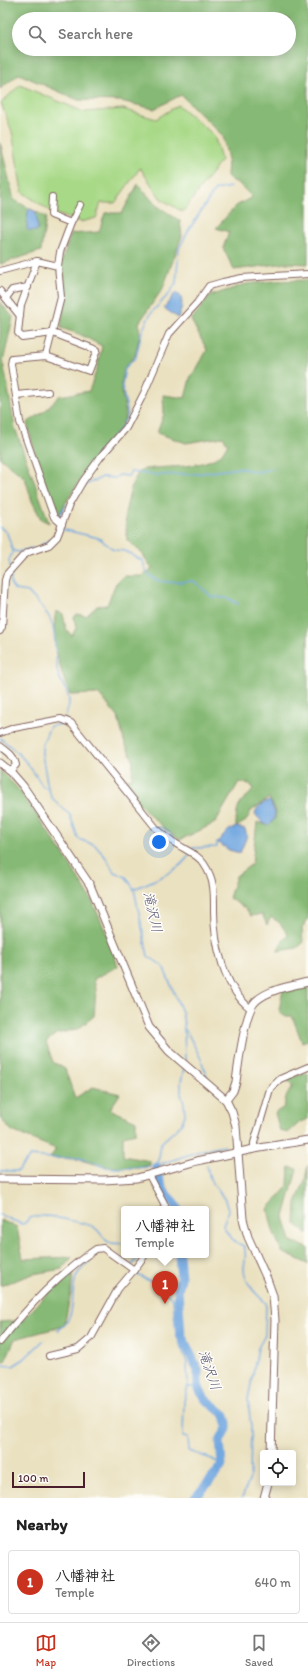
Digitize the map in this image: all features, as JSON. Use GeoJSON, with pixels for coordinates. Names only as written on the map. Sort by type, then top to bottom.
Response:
{"type":"FeatureCollection","features":[{"type":"Feature","properties":{"kind":"street"},"geometry":{"type":"LineString","coordinates":[[52,197],[51,216],[71,223]]}},
{"type":"Feature","properties":{"kind":"street"},"geometry":{"type":"LineString","coordinates":[[46,356],[61,297],[58,266],[60,252],[71,223],[80,205]]}},
{"type":"Feature","properties":{"kind":"street"},"geometry":{"type":"LineString","coordinates":[[0,271],[37,261],[58,266]]}},
{"type":"Feature","properties":{"kind":"street"},"geometry":{"type":"LineString","coordinates":[[37,261],[21,305],[18,333],[22,337],[52,333],[97,350],[89,371],[46,356],[12,359],[11,364],[20,422],[54,517],[62,524]]}},
{"type":"Feature","properties":{"kind":"street"},"geometry":{"type":"LineString","coordinates":[[0,631],[2,627],[5,580],[8,574],[22,556],[49,545],[57,537],[69,505],[83,481],[102,455],[126,428],[144,393],[169,334],[197,303],[209,286],[242,278],[308,274]]}},
{"type":"Feature","properties":{"kind":"street"},"geometry":{"type":"LineString","coordinates":[[6,298],[12,290],[28,287]]}},
{"type":"Feature","properties":{"kind":"street"},"geometry":{"type":"LineString","coordinates":[[0,291],[20,316]]}},
{"type":"Feature","properties":{"kind":"street"},"geometry":{"type":"LineString","coordinates":[[16,395],[48,392]]}},
{"type":"Feature","properties":{"kind":"street"},"geometry":{"type":"LineString","coordinates":[[0,733],[14,728],[61,720],[71,723],[156,828],[172,841],[201,860],[214,885],[214,912],[219,952],[233,989],[250,1008]]}},
{"type":"Feature","properties":{"kind":"street"},"geometry":{"type":"LineString","coordinates":[[0,746],[15,760],[16,765],[10,771]]}},
{"type":"Feature","properties":{"kind":"street"},"geometry":{"type":"LineString","coordinates":[[0,763],[10,771],[23,786],[90,885],[149,1027],[169,1051],[226,1100],[232,1112],[236,1126],[243,1219],[248,1237],[273,1296],[275,1320],[271,1450]]}},
{"type":"Feature","properties":{"kind":"street"},"geometry":{"type":"LineString","coordinates":[[226,1100],[233,1091],[236,1082],[245,1026],[250,1008],[254,1002],[267,993],[308,982]]}},
{"type":"Feature","properties":{"kind":"street"},"geometry":{"type":"LineString","coordinates":[[254,1149],[255,1137],[270,1089],[280,1079],[308,1067]]}},
{"type":"Feature","properties":{"kind":"street"},"geometry":{"type":"LineString","coordinates":[[0,1179],[104,1180],[149,1175],[198,1161],[237,1154],[254,1149],[308,1140]]}},
{"type":"Feature","properties":{"kind":"street"},"geometry":{"type":"LineString","coordinates":[[149,1175],[162,1197],[164,1206]]}},
{"type":"Feature","properties":{"kind":"street"},"geometry":{"type":"LineString","coordinates":[[0,1342],[20,1318],[59,1277],[96,1249],[103,1248],[134,1270]]}},
{"type":"Feature","properties":{"kind":"street"},"geometry":{"type":"LineString","coordinates":[[49,1356],[78,1349],[91,1338],[118,1289],[143,1258]]}},
{"type":"Feature","properties":{"kind":"street"},"geometry":{"type":"LineString","coordinates":[[264,1498],[267,1486]]}},
{"type":"Feature","properties":{"kind":"green space"},"geometry":{"type":"Polygon","coordinates":[[[0,0],[308,0],[308,264],[286,263],[234,270],[223,248],[229,232],[216,228],[236,206],[252,197],[238,183],[231,180],[227,176],[228,160],[223,136],[181,95],[154,109],[121,101],[78,100],[19,74],[0,89],[0,0]]]}},
{"type":"Feature","properties":{"kind":"green space"},"geometry":{"type":"Polygon","coordinates":[[[20,85],[84,112],[123,109],[156,119],[178,105],[214,135],[221,160],[183,212],[161,199],[140,168],[115,203],[101,203],[96,218],[81,222],[53,213],[22,192],[12,132],[1,103],[20,85]]]}},
{"type":"Feature","properties":{"kind":"green space"},"geometry":{"type":"Polygon","coordinates":[[[0,142],[14,200],[46,217],[41,251],[0,264],[0,142]]]}},
{"type":"Feature","properties":{"kind":"green space"},"geometry":{"type":"Polygon","coordinates":[[[138,184],[156,205],[180,221],[182,236],[163,288],[139,323],[140,335],[135,356],[125,367],[121,385],[126,415],[121,427],[95,456],[57,517],[39,467],[27,423],[46,410],[59,396],[89,391],[97,369],[102,346],[79,334],[61,328],[65,296],[61,263],[71,234],[99,232],[105,213],[122,213],[138,184]]]}},
{"type":"Feature","properties":{"kind":"green space"},"geometry":{"type":"Polygon","coordinates":[[[308,280],[308,919],[302,928],[303,943],[297,948],[277,951],[288,935],[280,923],[271,917],[267,925],[262,914],[251,916],[246,909],[229,898],[236,876],[252,864],[257,822],[266,825],[275,819],[275,810],[269,798],[251,811],[246,821],[236,827],[236,815],[240,803],[251,793],[253,788],[250,784],[239,782],[215,823],[180,840],[163,827],[140,805],[119,781],[132,778],[133,760],[124,741],[118,717],[99,694],[70,695],[57,654],[54,622],[56,611],[63,614],[66,629],[72,636],[76,628],[74,617],[77,614],[86,616],[97,606],[107,605],[116,583],[124,576],[143,576],[152,569],[142,553],[127,540],[125,513],[132,484],[140,470],[200,463],[219,456],[228,444],[223,437],[186,443],[157,433],[164,414],[163,395],[185,398],[191,375],[196,370],[207,350],[191,320],[210,296],[246,284],[308,280]]]}},
{"type":"Feature","properties":{"kind":"green space"},"geometry":{"type":"Polygon","coordinates":[[[0,302],[13,317],[3,362],[15,428],[49,523],[41,519],[32,501],[25,478],[0,458],[0,302]]]}},
{"type":"Feature","properties":{"kind":"green space"},"geometry":{"type":"Polygon","coordinates":[[[0,770],[20,791],[66,858],[92,901],[105,930],[118,966],[94,979],[96,990],[94,1016],[78,1029],[56,1034],[46,1042],[53,1062],[65,1069],[75,1098],[93,1087],[120,1094],[110,1109],[136,1121],[136,1133],[123,1136],[123,1156],[150,1161],[150,1165],[138,1168],[107,1167],[76,1159],[50,1158],[56,1149],[12,1131],[0,1118],[0,770]]]}},
{"type":"Feature","properties":{"kind":"green space"},"geometry":{"type":"Polygon","coordinates":[[[308,984],[308,1040],[302,1042],[292,1016],[284,1016],[279,1010],[283,990],[308,984]]]}},
{"type":"Feature","properties":{"kind":"green space"},"geometry":{"type":"Polygon","coordinates":[[[308,1073],[308,1119],[300,1122],[288,1133],[280,1131],[275,1113],[284,1107],[286,1097],[293,1085],[288,1081],[291,1077],[308,1073]]]}},
{"type":"Feature","properties":{"kind":"green space"},"geometry":{"type":"Polygon","coordinates":[[[308,1165],[308,1234],[295,1224],[296,1203],[305,1180],[308,1165]]]}},
{"type":"Feature","properties":{"kind":"green space"},"geometry":{"type":"Polygon","coordinates":[[[289,1167],[297,1169],[284,1217],[291,1241],[308,1248],[308,1264],[282,1252],[273,1231],[268,1209],[288,1186],[289,1167]]]}},
{"type":"Feature","properties":{"kind":"green space"},"geometry":{"type":"Polygon","coordinates":[[[0,1220],[17,1227],[23,1259],[72,1257],[62,1269],[33,1274],[0,1286],[0,1220]]]}},
{"type":"Feature","properties":{"kind":"green space"},"geometry":{"type":"Polygon","coordinates":[[[73,1270],[71,1293],[64,1326],[15,1339],[5,1361],[0,1361],[0,1322],[23,1320],[60,1280],[73,1270]]]}},
{"type":"Feature","properties":{"kind":"water"},"geometry":{"type":"Polygon","coordinates":[[[30,209],[36,212],[37,231],[29,231],[27,229],[28,211],[30,209]]]}},
{"type":"Feature","properties":{"kind":"water"},"geometry":{"type":"Polygon","coordinates":[[[176,292],[182,300],[181,311],[178,318],[164,308],[176,292]]]}},
{"type":"Feature","properties":{"kind":"water"},"geometry":{"type":"Polygon","coordinates":[[[270,801],[275,813],[274,820],[269,825],[263,823],[255,814],[261,805],[270,801]]]}},
{"type":"Feature","properties":{"kind":"water"},"geometry":{"type":"Polygon","coordinates":[[[237,827],[245,829],[247,836],[240,853],[229,850],[217,842],[229,830],[237,827]]]}},
{"type":"Feature","properties":{"kind":"waterway"},"geometry":{"type":"LineString","coordinates":[[89,467],[96,456],[121,428],[128,415],[122,386],[125,368],[136,357],[142,331],[151,313],[169,294],[176,283],[179,249],[188,231],[215,190],[230,187]]}},
{"type":"Feature","properties":{"kind":"waterway"},"geometry":{"type":"LineString","coordinates":[[83,486],[103,477],[115,478],[119,475],[128,476],[131,472],[156,475],[195,474],[240,468],[257,472],[275,468]]}},
{"type":"Feature","properties":{"kind":"waterway"},"geometry":{"type":"LineString","coordinates":[[60,519],[61,513],[66,505]]}},
{"type":"Feature","properties":{"kind":"waterway","name":"滝沢川"},"geometry":{"type":"LineString","coordinates":[[0,527],[7,533],[13,551],[9,560],[10,567]]}},
{"type":"Feature","properties":{"kind":"waterway"},"geometry":{"type":"LineString","coordinates":[[61,530],[99,538],[114,550],[125,551],[143,561],[150,576],[162,582],[194,581],[212,597],[228,598],[238,604]]}},
{"type":"Feature","properties":{"kind":"waterway"},"geometry":{"type":"LineString","coordinates":[[41,545],[50,540]]}},
{"type":"Feature","properties":{"kind":"waterway"},"geometry":{"type":"LineString","coordinates":[[14,551],[18,552],[32,548]]}},
{"type":"Feature","properties":{"kind":"waterway","name":"滝沢川"},"geometry":{"type":"LineString","coordinates":[[11,573],[11,585],[15,590],[28,592],[44,610],[51,621],[54,634],[57,670],[69,699],[69,707],[65,718]]}},
{"type":"Feature","properties":{"kind":"waterway","name":"滝沢川"},"geometry":{"type":"LineString","coordinates":[[63,721],[63,724],[50,726],[42,745],[42,754],[48,788],[52,798],[70,815],[78,838],[95,845],[107,859],[114,872],[126,877],[134,889],[148,956],[163,966],[182,1012],[184,1025],[185,1062]]}},
{"type":"Feature","properties":{"kind":"waterway"},"geometry":{"type":"LineString","coordinates":[[0,738],[24,760],[43,787],[48,788]]}},
{"type":"Feature","properties":{"kind":"waterway"},"geometry":{"type":"LineString","coordinates":[[191,851],[193,848],[217,847],[217,842]]}},
{"type":"Feature","properties":{"kind":"waterway"},"geometry":{"type":"LineString","coordinates":[[134,889],[172,871],[189,855]]}},
{"type":"Feature","properties":{"kind":"waterway"},"geometry":{"type":"LineString","coordinates":[[184,1029],[201,1059],[207,1077]]}},
{"type":"Feature","properties":{"kind":"waterway"},"geometry":{"type":"LineString","coordinates":[[0,1171],[18,1171],[30,1156],[79,1158],[94,1162],[104,1167],[156,1167],[158,1165],[161,1143],[181,1125],[185,1115],[184,1103],[181,1094],[181,1082],[184,1068]]}},
{"type":"Feature","properties":{"kind":"waterway"},"geometry":{"type":"LineString","coordinates":[[158,1165],[203,1150],[225,1146]]}},
{"type":"Feature","properties":{"kind":"waterway"},"geometry":{"type":"LineString","coordinates":[[207,1166],[210,1179],[225,1200],[228,1210],[223,1226],[227,1233],[237,1243],[244,1246],[246,1254],[244,1268],[246,1279],[255,1292],[266,1303],[265,1335],[258,1348],[248,1399],[251,1427],[250,1478],[242,1498]]}},
{"type":"Feature","properties":{"kind":"waterway","name":"滝沢川"},"geometry":{"type":"LineString","coordinates":[[156,1167],[158,1178],[162,1187],[176,1206]]}},
{"type":"Feature","properties":{"kind":"waterway"},"geometry":{"type":"LineString","coordinates":[[0,1215],[22,1224],[29,1218],[41,1216],[70,1220],[94,1227],[108,1242],[121,1243]]}},
{"type":"Feature","properties":{"kind":"waterway"},"geometry":{"type":"LineString","coordinates":[[58,1330],[64,1326],[68,1320],[72,1306],[74,1284],[77,1274],[95,1255],[101,1251]]}},
{"type":"Feature","properties":{"kind":"waterway"},"geometry":{"type":"LineString","coordinates":[[132,1265],[138,1258]]}},
{"type":"Feature","properties":{"kind":"waterway","name":"滝沢川"},"geometry":{"type":"LineString","coordinates":[[179,1258],[181,1278],[178,1290],[181,1334],[198,1370],[198,1387],[205,1399],[225,1415],[227,1423],[227,1429],[220,1440],[222,1465],[195,1498]]}},
{"type":"Feature","properties":{"kind":"waterway"},"geometry":{"type":"LineString","coordinates":[[134,1273],[159,1286],[173,1299],[176,1334],[187,1362],[188,1387],[184,1401],[183,1436],[188,1437],[189,1451],[212,1459],[222,1465]]}},
{"type":"Feature","properties":{"kind":"waterway"},"geometry":{"type":"LineString","coordinates":[[0,1365],[13,1366],[24,1359],[43,1341]]}},
{"type":"Feature","properties":{"kind":"waterway"},"geometry":{"type":"LineString","coordinates":[[188,1387],[198,1387]]}},
{"type":"Feature","properties":{"kind":"place","name":"八幡神社"},"geometry":{"type":"Point","coordinates":[165,1304]}}]}
